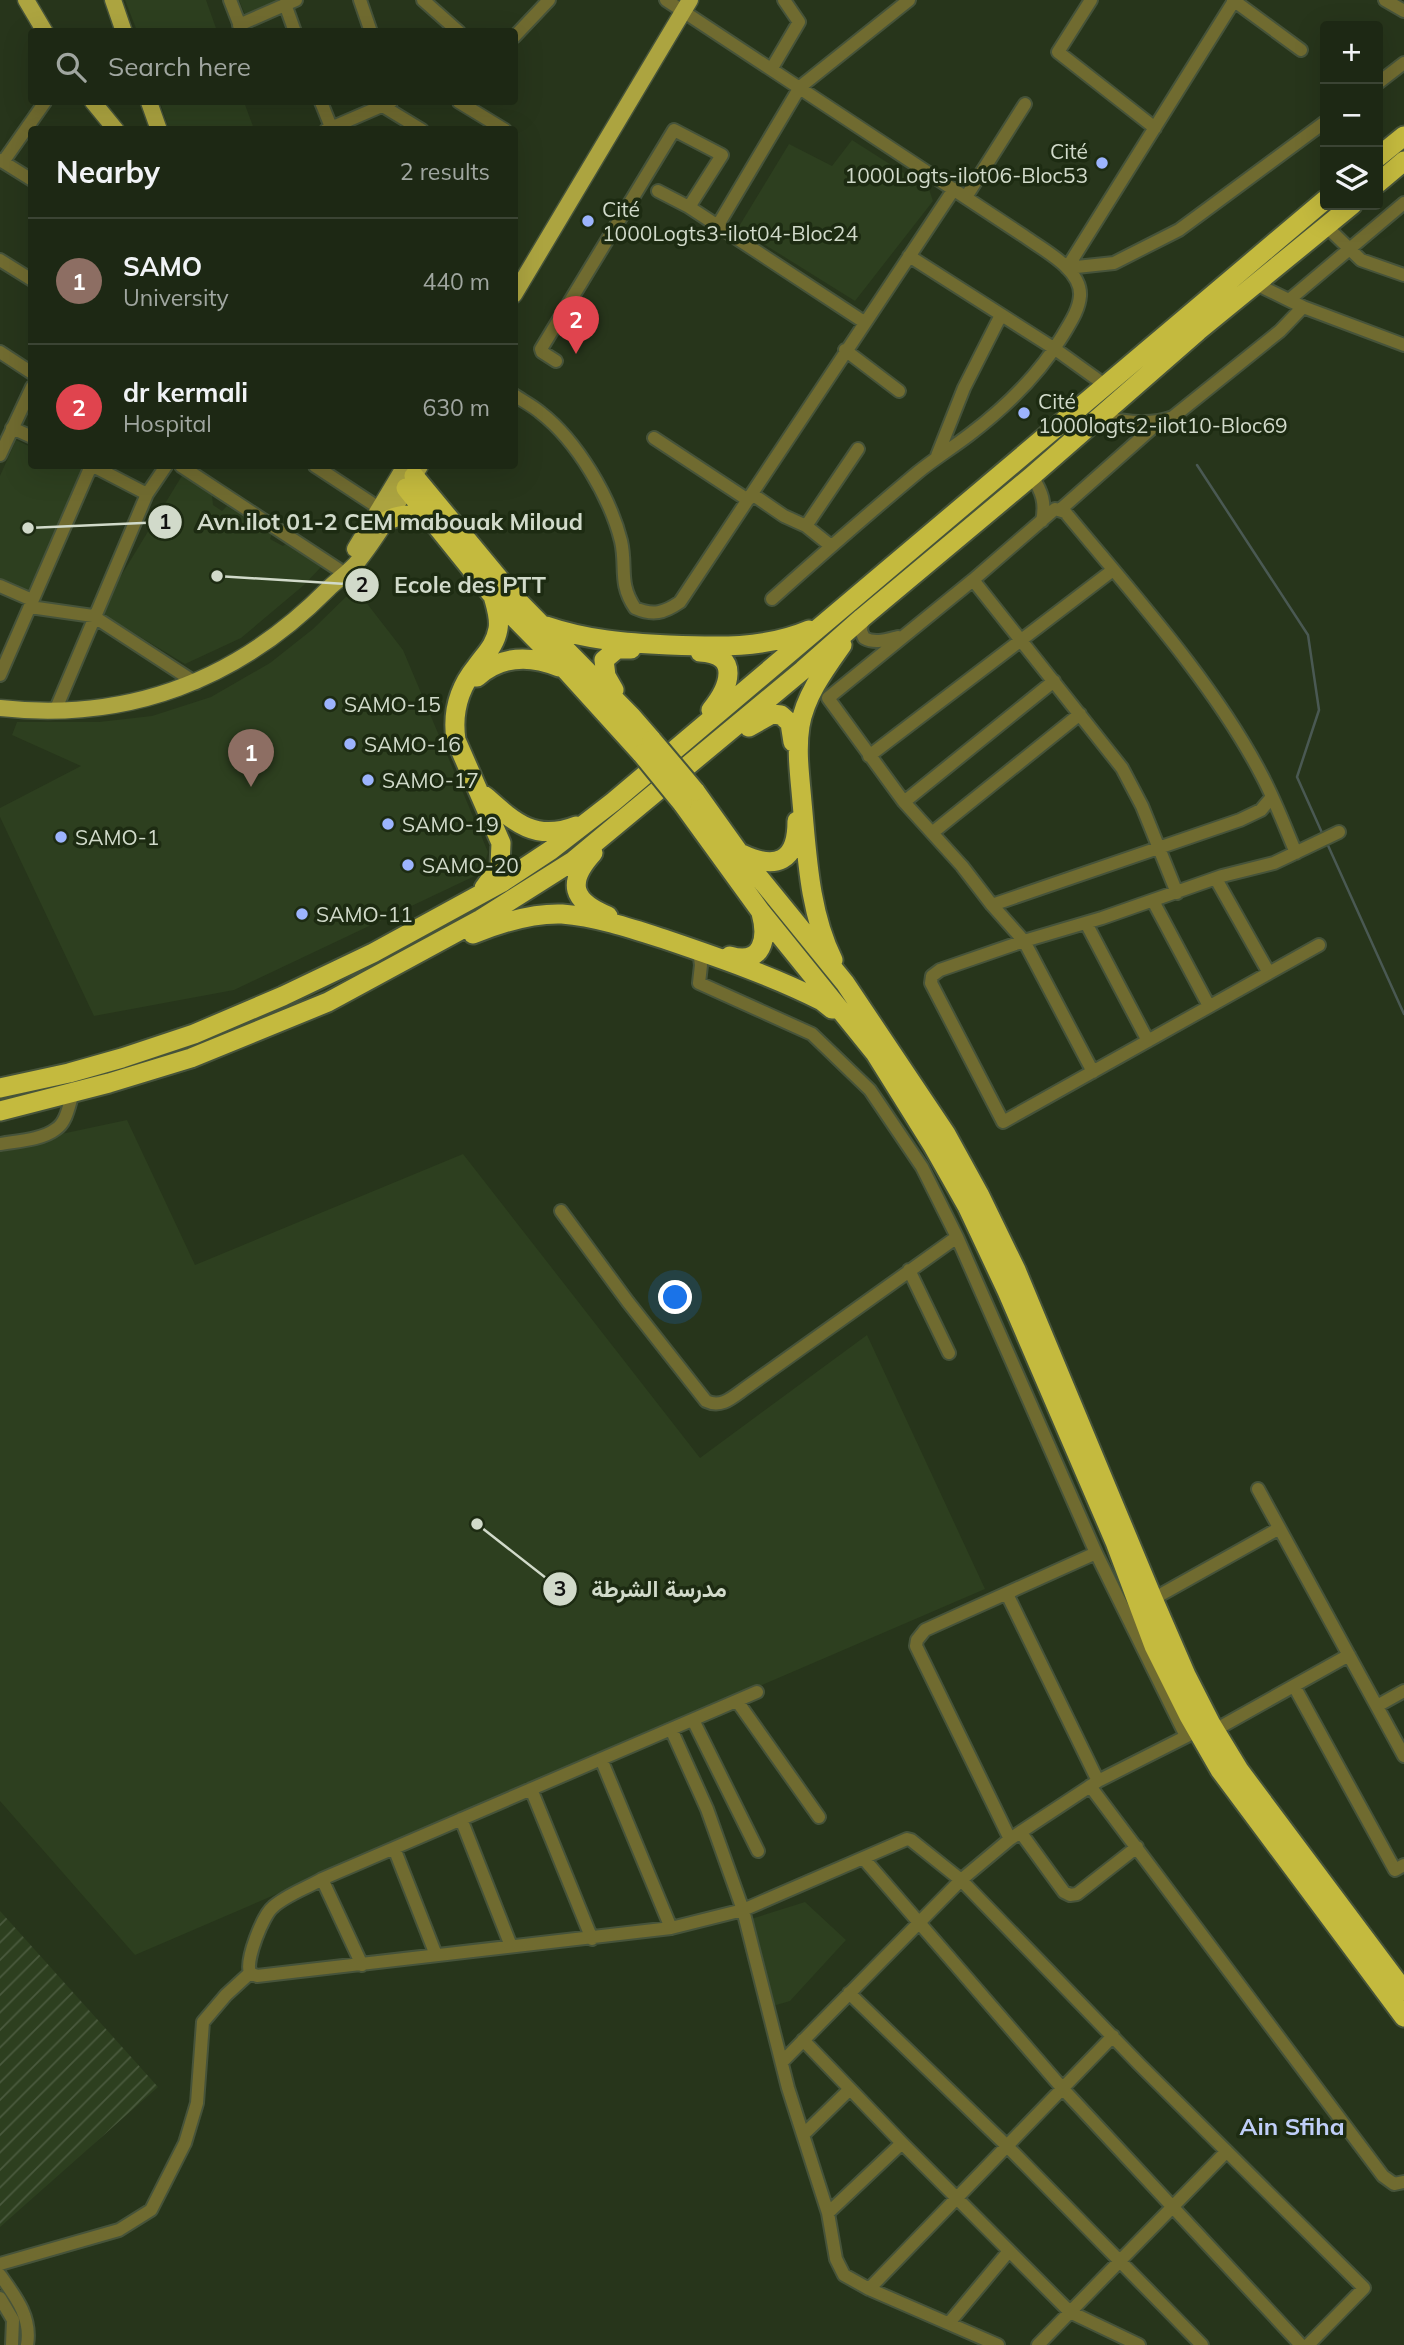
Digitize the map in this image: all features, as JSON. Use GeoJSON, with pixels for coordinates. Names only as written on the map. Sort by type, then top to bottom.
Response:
{"type":"FeatureCollection","features":[{"type":"Feature","properties":{"kind":"highway"},"geometry":{"type":"LineString","coordinates":[[1383,153],[1404,135]]}},
{"type":"Feature","properties":{"kind":"highway"},"geometry":{"type":"LineString","coordinates":[[1383,179],[1404,161]]}},
{"type":"Feature","properties":{"kind":"highway"},"geometry":{"type":"LineString","coordinates":[[0,1088],[111,1062],[236,1018],[373,953],[477,897],[551,850],[590,821],[1320,204]]}},
{"type":"Feature","properties":{"kind":"highway"},"geometry":{"type":"LineString","coordinates":[[0,1111],[168,1066],[328,1002],[481,919],[573,861],[803,670],[1346,210]]}},
{"type":"Feature","properties":{"kind":"highway"},"geometry":{"type":"LineString","coordinates":[[405,471],[434,524],[493,596],[565,670],[647,747],[740,854],[845,983],[916,1086],[979,1194],[1016,1270],[1186,1675],[1200,1732],[1240,1770],[1404,1991]]}},
{"type":"Feature","properties":{"kind":"highway"},"geometry":{"type":"LineString","coordinates":[[405,471],[539,623],[632,717]]}},
{"type":"Feature","properties":{"kind":"highway"},"geometry":{"type":"LineString","coordinates":[[381,515],[409,514],[434,524]]}},
{"type":"Feature","properties":{"kind":"highway"},"geometry":{"type":"LineString","coordinates":[[477,897],[494,877],[502,855],[496,829],[456,740],[454,724],[455,709],[468,677],[492,648],[496,639],[499,618],[493,596]]}},
{"type":"Feature","properties":{"kind":"highway"},"geometry":{"type":"LineString","coordinates":[[845,983],[826,945],[814,897],[807,850],[799,749],[800,726],[816,685],[862,618]]}},
{"type":"Feature","properties":{"kind":"highway"},"geometry":{"type":"LineString","coordinates":[[539,623],[595,640],[717,646],[763,644],[823,625]]}},
{"type":"Feature","properties":{"kind":"highway"},"geometry":{"type":"LineString","coordinates":[[647,747],[632,717],[606,677],[604,660],[617,649],[709,653],[724,660],[728,670],[726,686],[717,702],[685,741]]}},
{"type":"Feature","properties":{"kind":"highway"},"geometry":{"type":"LineString","coordinates":[[463,689],[484,671],[511,659],[532,659],[565,670]]}},
{"type":"Feature","properties":{"kind":"highway"},"geometry":{"type":"LineString","coordinates":[[694,760],[772,714],[785,716],[790,723],[796,790],[797,832],[794,843],[788,854],[774,863],[757,861],[740,854]]}},
{"type":"Feature","properties":{"kind":"highway"},"geometry":{"type":"LineString","coordinates":[[480,792],[513,820],[537,831],[556,833],[590,821]]}},
{"type":"Feature","properties":{"kind":"highway"},"geometry":{"type":"LineString","coordinates":[[688,797],[761,912],[857,1029],[897,1086],[967,1206],[1007,1291],[1115,1542],[1154,1646],[1220,1770],[1404,2017]]}},
{"type":"Feature","properties":{"kind":"highway"},"geometry":{"type":"LineString","coordinates":[[623,820],[578,873],[575,887],[577,894],[588,906],[621,920],[726,955],[744,958],[757,952],[764,939],[761,912]]}},
{"type":"Feature","properties":{"kind":"highway"},"geometry":{"type":"LineString","coordinates":[[421,952],[492,926],[561,914],[631,929],[755,970],[822,1001],[857,1029]]}},
{"type":"Feature","properties":{"kind":"main road"},"geometry":{"type":"LineString","coordinates":[[26,0],[43,28]]}},
{"type":"Feature","properties":{"kind":"main road"},"geometry":{"type":"LineString","coordinates":[[113,0],[123,28]]}},
{"type":"Feature","properties":{"kind":"main road"},"geometry":{"type":"LineString","coordinates":[[518,288],[686,6]]}},
{"type":"Feature","properties":{"kind":"main road"},"geometry":{"type":"LineString","coordinates":[[95,105],[113,126]]}},
{"type":"Feature","properties":{"kind":"main road"},"geometry":{"type":"LineString","coordinates":[[150,105],[158,126]]}},
{"type":"Feature","properties":{"kind":"main road"},"geometry":{"type":"LineString","coordinates":[[0,708],[55,711],[115,706],[150,698],[196,682],[248,655],[304,613],[358,562],[405,471]]}},
{"type":"Feature","properties":{"kind":"street"},"geometry":{"type":"LineString","coordinates":[[230,0],[240,28],[290,2],[294,28]]}},
{"type":"Feature","properties":{"kind":"street"},"geometry":{"type":"LineString","coordinates":[[360,0],[370,28]]}},
{"type":"Feature","properties":{"kind":"street"},"geometry":{"type":"LineString","coordinates":[[423,0],[454,28]]}},
{"type":"Feature","properties":{"kind":"street"},"geometry":{"type":"LineString","coordinates":[[518,33],[549,0]]}},
{"type":"Feature","properties":{"kind":"street"},"geometry":{"type":"LineString","coordinates":[[666,0],[686,6],[772,68],[966,197],[1067,268],[1078,282],[1080,296],[1074,316],[1055,349],[1019,392],[968,436],[937,456],[772,599]]}},
{"type":"Feature","properties":{"kind":"street"},"geometry":{"type":"LineString","coordinates":[[772,68],[799,22],[784,0]]}},
{"type":"Feature","properties":{"kind":"street"},"geometry":{"type":"LineString","coordinates":[[718,225],[800,86],[909,0]]}},
{"type":"Feature","properties":{"kind":"street"},"geometry":{"type":"LineString","coordinates":[[1091,0],[1058,52],[1155,128]]}},
{"type":"Feature","properties":{"kind":"street"},"geometry":{"type":"LineString","coordinates":[[1067,268],[1233,0],[1301,50]]}},
{"type":"Feature","properties":{"kind":"street"},"geometry":{"type":"LineString","coordinates":[[1385,0],[1404,11]]}},
{"type":"Feature","properties":{"kind":"street"},"geometry":{"type":"LineString","coordinates":[[1383,79],[1404,64]]}},
{"type":"Feature","properties":{"kind":"street"},"geometry":{"type":"LineString","coordinates":[[966,197],[1025,104]]}},
{"type":"Feature","properties":{"kind":"street"},"geometry":{"type":"LineString","coordinates":[[28,178],[1,161],[43,105]]}},
{"type":"Feature","properties":{"kind":"street"},"geometry":{"type":"LineString","coordinates":[[322,105],[327,126]]}},
{"type":"Feature","properties":{"kind":"street"},"geometry":{"type":"LineString","coordinates":[[333,126],[384,105]]}},
{"type":"Feature","properties":{"kind":"street"},"geometry":{"type":"LineString","coordinates":[[387,105],[416,126]]}},
{"type":"Feature","properties":{"kind":"street"},"geometry":{"type":"LineString","coordinates":[[464,105],[498,126]]}},
{"type":"Feature","properties":{"kind":"street"},"geometry":{"type":"LineString","coordinates":[[1067,268],[1114,263],[1179,230],[1320,126]]}},
{"type":"Feature","properties":{"kind":"street"},"geometry":{"type":"LineString","coordinates":[[556,361],[541,349],[674,130],[722,155],[690,207]]}},
{"type":"Feature","properties":{"kind":"street"},"geometry":{"type":"LineString","coordinates":[[518,398],[542,414],[564,436],[589,470],[608,506],[621,542],[625,591],[635,608],[654,614],[667,611],[680,602],[954,189]]}},
{"type":"Feature","properties":{"kind":"street"},"geometry":{"type":"LineString","coordinates":[[658,191],[690,207],[864,322]]}},
{"type":"Feature","properties":{"kind":"street"},"geometry":{"type":"LineString","coordinates":[[1289,300],[1404,203]]}},
{"type":"Feature","properties":{"kind":"street"},"geometry":{"type":"LineString","coordinates":[[1326,226],[1360,260],[1404,275]]}},
{"type":"Feature","properties":{"kind":"street"},"geometry":{"type":"LineString","coordinates":[[909,256],[1055,349],[1105,385]]}},
{"type":"Feature","properties":{"kind":"street"},"geometry":{"type":"LineString","coordinates":[[0,260],[28,278]]}},
{"type":"Feature","properties":{"kind":"street"},"geometry":{"type":"LineString","coordinates":[[1256,284],[1303,307],[1404,345]]}},
{"type":"Feature","properties":{"kind":"street"},"geometry":{"type":"LineString","coordinates":[[1099,417],[1129,422],[1159,422],[1173,417],[1280,331],[1303,307]]}},
{"type":"Feature","properties":{"kind":"street"},"geometry":{"type":"LineString","coordinates":[[937,456],[958,400],[1001,315]]}},
{"type":"Feature","properties":{"kind":"street"},"geometry":{"type":"LineString","coordinates":[[845,350],[899,391]]}},
{"type":"Feature","properties":{"kind":"street"},"geometry":{"type":"LineString","coordinates":[[0,352],[28,370]]}},
{"type":"Feature","properties":{"kind":"street"},"geometry":{"type":"LineString","coordinates":[[0,455],[7,432],[28,394]]}},
{"type":"Feature","properties":{"kind":"street"},"geometry":{"type":"LineString","coordinates":[[1093,1072],[1024,941],[904,802],[828,698],[1055,509],[1060,509],[1159,422]]}},
{"type":"Feature","properties":{"kind":"street"},"geometry":{"type":"LineString","coordinates":[[7,432],[28,436]]}},
{"type":"Feature","properties":{"kind":"street"},"geometry":{"type":"LineString","coordinates":[[654,438],[750,497],[806,526],[831,546]]}},
{"type":"Feature","properties":{"kind":"street"},"geometry":{"type":"LineString","coordinates":[[806,526],[858,449]]}},
{"type":"Feature","properties":{"kind":"street"},"geometry":{"type":"LineString","coordinates":[[0,675],[91,469]]}},
{"type":"Feature","properties":{"kind":"street"},"geometry":{"type":"LineString","coordinates":[[98,469],[147,494]]}},
{"type":"Feature","properties":{"kind":"street"},"geometry":{"type":"LineString","coordinates":[[55,711],[147,494],[164,469]]}},
{"type":"Feature","properties":{"kind":"street"},"geometry":{"type":"LineString","coordinates":[[186,469],[344,573]]}},
{"type":"Feature","properties":{"kind":"street"},"geometry":{"type":"LineString","coordinates":[[319,469],[381,515]]}},
{"type":"Feature","properties":{"kind":"street"},"geometry":{"type":"LineString","coordinates":[[1032,476],[1041,489],[1045,506],[1042,521]]}},
{"type":"Feature","properties":{"kind":"street"},"geometry":{"type":"LineString","coordinates":[[1060,509],[1113,570],[1223,710],[1261,774],[1296,853]]}},
{"type":"Feature","properties":{"kind":"street"},"geometry":{"type":"LineString","coordinates":[[869,755],[1113,570]]}},
{"type":"Feature","properties":{"kind":"street"},"geometry":{"type":"LineString","coordinates":[[973,580],[1107,747],[1134,788],[1177,893]]}},
{"type":"Feature","properties":{"kind":"street"},"geometry":{"type":"LineString","coordinates":[[0,586],[31,603],[93,616],[196,682]]}},
{"type":"Feature","properties":{"kind":"street"},"geometry":{"type":"LineString","coordinates":[[862,618],[861,631],[868,640],[881,642],[904,635]]}},
{"type":"Feature","properties":{"kind":"street"},"geometry":{"type":"LineString","coordinates":[[904,802],[1054,681]]}},
{"type":"Feature","properties":{"kind":"street"},"geometry":{"type":"LineString","coordinates":[[932,833],[1080,714]]}},
{"type":"Feature","properties":{"kind":"street"},"geometry":{"type":"LineString","coordinates":[[992,905],[1240,820],[1261,810],[1272,797]]}},
{"type":"Feature","properties":{"kind":"street"},"geometry":{"type":"LineString","coordinates":[[1319,944],[1003,1122],[932,983],[932,976],[940,970],[1216,878],[1274,863],[1339,832]]}},
{"type":"Feature","properties":{"kind":"street"},"geometry":{"type":"LineString","coordinates":[[1216,878],[1269,973]]}},
{"type":"Feature","properties":{"kind":"street"},"geometry":{"type":"LineString","coordinates":[[1153,901],[1209,1006]]}},
{"type":"Feature","properties":{"kind":"street"},"geometry":{"type":"LineString","coordinates":[[1086,923],[1149,1041]]}},
{"type":"Feature","properties":{"kind":"street"},"geometry":{"type":"LineString","coordinates":[[699,951],[699,984],[812,1034],[870,1090],[922,1167],[957,1237],[1096,1553],[1200,1732]]}},
{"type":"Feature","properties":{"kind":"street"},"geometry":{"type":"LineString","coordinates":[[0,1144],[43,1135],[57,1129],[64,1119],[73,1093]]}},
{"type":"Feature","properties":{"kind":"street"},"geometry":{"type":"LineString","coordinates":[[561,1210],[706,1401],[715,1406],[747,1387],[957,1237]]}},
{"type":"Feature","properties":{"kind":"street"},"geometry":{"type":"LineString","coordinates":[[909,1270],[949,1353]]}},
{"type":"Feature","properties":{"kind":"street"},"geometry":{"type":"LineString","coordinates":[[1258,1489],[1278,1530],[1404,1756]]}},
{"type":"Feature","properties":{"kind":"street"},"geometry":{"type":"LineString","coordinates":[[1153,1599],[1278,1530]]}},
{"type":"Feature","properties":{"kind":"street"},"geometry":{"type":"LineString","coordinates":[[1096,1553],[925,1630],[916,1646],[1015,1836],[1065,1892],[1070,1895],[1077,1894],[1136,1847]]}},
{"type":"Feature","properties":{"kind":"street"},"geometry":{"type":"LineString","coordinates":[[1007,1594],[1094,1784],[1136,1847],[1383,2176],[1394,2184],[1404,2182]]}},
{"type":"Feature","properties":{"kind":"street"},"geometry":{"type":"LineString","coordinates":[[783,2061],[961,1881],[1015,1836],[1094,1784],[1294,1686],[1349,1656]]}},
{"type":"Feature","properties":{"kind":"street"},"geometry":{"type":"LineString","coordinates":[[1294,1686],[1395,1870],[1404,1865]]}},
{"type":"Feature","properties":{"kind":"street"},"geometry":{"type":"LineString","coordinates":[[1377,1706],[1404,1690]]}},
{"type":"Feature","properties":{"kind":"street"},"geometry":{"type":"LineString","coordinates":[[250,1973],[248,1962],[251,1951],[272,1908],[322,1879],[757,1692]]}},
{"type":"Feature","properties":{"kind":"street"},"geometry":{"type":"LineString","coordinates":[[737,1701],[819,1817]]}},
{"type":"Feature","properties":{"kind":"street"},"geometry":{"type":"LineString","coordinates":[[693,1720],[758,1851]]}},
{"type":"Feature","properties":{"kind":"street"},"geometry":{"type":"LineString","coordinates":[[671,1729],[707,1809],[743,1910],[788,2088],[828,2213],[836,2259],[844,2275],[869,2289],[998,2345]]}},
{"type":"Feature","properties":{"kind":"street"},"geometry":{"type":"LineString","coordinates":[[601,1759],[671,1928]]}},
{"type":"Feature","properties":{"kind":"street"},"geometry":{"type":"LineString","coordinates":[[531,1789],[592,1939]]}},
{"type":"Feature","properties":{"kind":"street"},"geometry":{"type":"LineString","coordinates":[[461,1819],[512,1946]]}},
{"type":"Feature","properties":{"kind":"street"},"geometry":{"type":"LineString","coordinates":[[250,1973],[257,1976],[362,1965],[671,1928],[743,1910],[907,1839],[911,1840],[961,1881],[1226,2152],[1364,2288],[1308,2345]]}},
{"type":"Feature","properties":{"kind":"street"},"geometry":{"type":"LineString","coordinates":[[394,1848],[436,1955]]}},
{"type":"Feature","properties":{"kind":"street"},"geometry":{"type":"LineString","coordinates":[[864,1859],[1063,2089],[1301,2345]]}},
{"type":"Feature","properties":{"kind":"street"},"geometry":{"type":"LineString","coordinates":[[322,1879],[362,1965]]}},
{"type":"Feature","properties":{"kind":"street"},"geometry":{"type":"LineString","coordinates":[[0,2264],[119,2230],[151,2210],[185,2143],[197,2103],[203,2022],[250,1973]]}},
{"type":"Feature","properties":{"kind":"street"},"geometry":{"type":"LineString","coordinates":[[849,1993],[1007,2146],[1202,2345]]}},
{"type":"Feature","properties":{"kind":"street"},"geometry":{"type":"LineString","coordinates":[[869,2289],[1113,2036]]}},
{"type":"Feature","properties":{"kind":"street"},"geometry":{"type":"LineString","coordinates":[[803,2040],[1070,2312],[1139,2345]]}},
{"type":"Feature","properties":{"kind":"street"},"geometry":{"type":"LineString","coordinates":[[804,2134],[850,2090]]}},
{"type":"Feature","properties":{"kind":"street"},"geometry":{"type":"LineString","coordinates":[[828,2213],[902,2143]]}},
{"type":"Feature","properties":{"kind":"street"},"geometry":{"type":"LineString","coordinates":[[1038,2345],[1226,2152]]}},
{"type":"Feature","properties":{"kind":"street"},"geometry":{"type":"LineString","coordinates":[[948,2323],[1009,2251]]}},
{"type":"Feature","properties":{"kind":"street"},"geometry":{"type":"LineString","coordinates":[[0,2275],[16,2296],[25,2315],[28,2328],[27,2345]]}},
{"type":"Feature","properties":{"kind":"street"},"geometry":{"type":"LineString","coordinates":[[0,2298],[13,2320],[12,2345]]}},
{"type":"Feature","properties":{"kind":"shaded area"},"geometry":{"type":"Polygon","coordinates":[[[125,0],[206,0],[216,28],[136,28],[125,0]]]}},
{"type":"Feature","properties":{"kind":"shaded area"},"geometry":{"type":"Polygon","coordinates":[[[239,0],[286,0],[246,17],[239,0]]]}},
{"type":"Feature","properties":{"kind":"shaded area"},"geometry":{"type":"Polygon","coordinates":[[[161,105],[245,105],[253,126],[168,126],[161,105]]]}},
{"type":"Feature","properties":{"kind":"shaded area"},"geometry":{"type":"Polygon","coordinates":[[[852,140],[929,189],[933,201],[855,301],[738,228],[789,144],[832,166],[852,140]]]}},
{"type":"Feature","properties":{"kind":"shaded area"},"geometry":{"type":"Polygon","coordinates":[[[16,440],[28,446],[28,469],[82,469],[27,593],[0,580],[0,476],[16,440]]]}},
{"type":"Feature","properties":{"kind":"shaded area"},"geometry":{"type":"Polygon","coordinates":[[[183,474],[212,495],[213,505],[222,511],[227,506],[272,534],[270,539],[283,546],[287,543],[321,567],[304,585],[241,638],[185,664],[99,612],[183,474]]]}},
{"type":"Feature","properties":{"kind":"shaded area"},"geometry":{"type":"Polygon","coordinates":[[[355,588],[403,650],[488,852],[484,867],[479,874],[234,990],[94,1016],[0,817],[0,808],[81,766],[12,735],[17,722],[99,722],[152,716],[211,697],[270,663],[313,629],[355,588]]]}},
{"type":"Feature","properties":{"kind":"shaded area"},"geometry":{"type":"Polygon","coordinates":[[[127,1120],[195,1265],[463,1154],[700,1458],[867,1335],[985,1589],[135,1955],[0,1801],[0,1147],[127,1120]]]}},
{"type":"Feature","properties":{"kind":"shaded area"},"geometry":{"type":"Polygon","coordinates":[[[805,1902],[846,1940],[790,2001],[773,2006],[751,1919],[805,1902]]]}},
{"type":"Feature","properties":{"kind":"shaded area"},"geometry":{"type":"Polygon","coordinates":[[[0,1911],[158,2087],[0,2227],[0,1911]]]}},
{"type":"Feature","properties":{"kind":"waterway"},"geometry":{"type":"LineString","coordinates":[[1197,465],[1308,635],[1319,710],[1297,777],[1323,835]]}},
{"type":"Feature","properties":{"kind":"waterway"},"geometry":{"type":"LineString","coordinates":[[1326,841],[1404,1014]]}},
{"type":"Feature","properties":{"kind":"place","name":"Cité 1000Logts-ilot06-Bloc53"},"geometry":{"type":"Point","coordinates":[1102,163]}},
{"type":"Feature","properties":{"kind":"place","name":"Cité 1000Logts3-ilot04-Bloc24"},"geometry":{"type":"Point","coordinates":[588,221]}},
{"type":"Feature","properties":{"kind":"place","name":"dr kermali"},"geometry":{"type":"Point","coordinates":[576,354]}},
{"type":"Feature","properties":{"kind":"place","name":"Cité 1000logts2-ilot10-Bloc69"},"geometry":{"type":"Point","coordinates":[1024,413]}},
{"type":"Feature","properties":{"kind":"place","name":"Avn.ilot 01-2 CEM mabouak Miloud"},"geometry":{"type":"Point","coordinates":[28,528]}},
{"type":"Feature","properties":{"kind":"place","name":"Ecole des PTT"},"geometry":{"type":"Point","coordinates":[217,576]}},
{"type":"Feature","properties":{"kind":"place","name":"SAMO-15"},"geometry":{"type":"Point","coordinates":[330,704]}},
{"type":"Feature","properties":{"kind":"place","name":"SAMO-16"},"geometry":{"type":"Point","coordinates":[350,744]}},
{"type":"Feature","properties":{"kind":"place","name":"SAMO-17"},"geometry":{"type":"Point","coordinates":[368,780]}},
{"type":"Feature","properties":{"kind":"place","name":"SAMO"},"geometry":{"type":"Point","coordinates":[251,787]}},
{"type":"Feature","properties":{"kind":"place","name":"SAMO-19"},"geometry":{"type":"Point","coordinates":[388,824]}},
{"type":"Feature","properties":{"kind":"place","name":"SAMO-1"},"geometry":{"type":"Point","coordinates":[61,837]}},
{"type":"Feature","properties":{"kind":"place","name":"SAMO-20"},"geometry":{"type":"Point","coordinates":[408,865]}},
{"type":"Feature","properties":{"kind":"place","name":"SAMO-11"},"geometry":{"type":"Point","coordinates":[302,914]}},
{"type":"Feature","properties":{"kind":"place","name":"مدرسة الشرطة"},"geometry":{"type":"Point","coordinates":[477,1524]}},
{"type":"Feature","properties":{"kind":"district","name":"Ain Sfiha"},"geometry":{"type":"Point","coordinates":[1292,2126]}}]}
